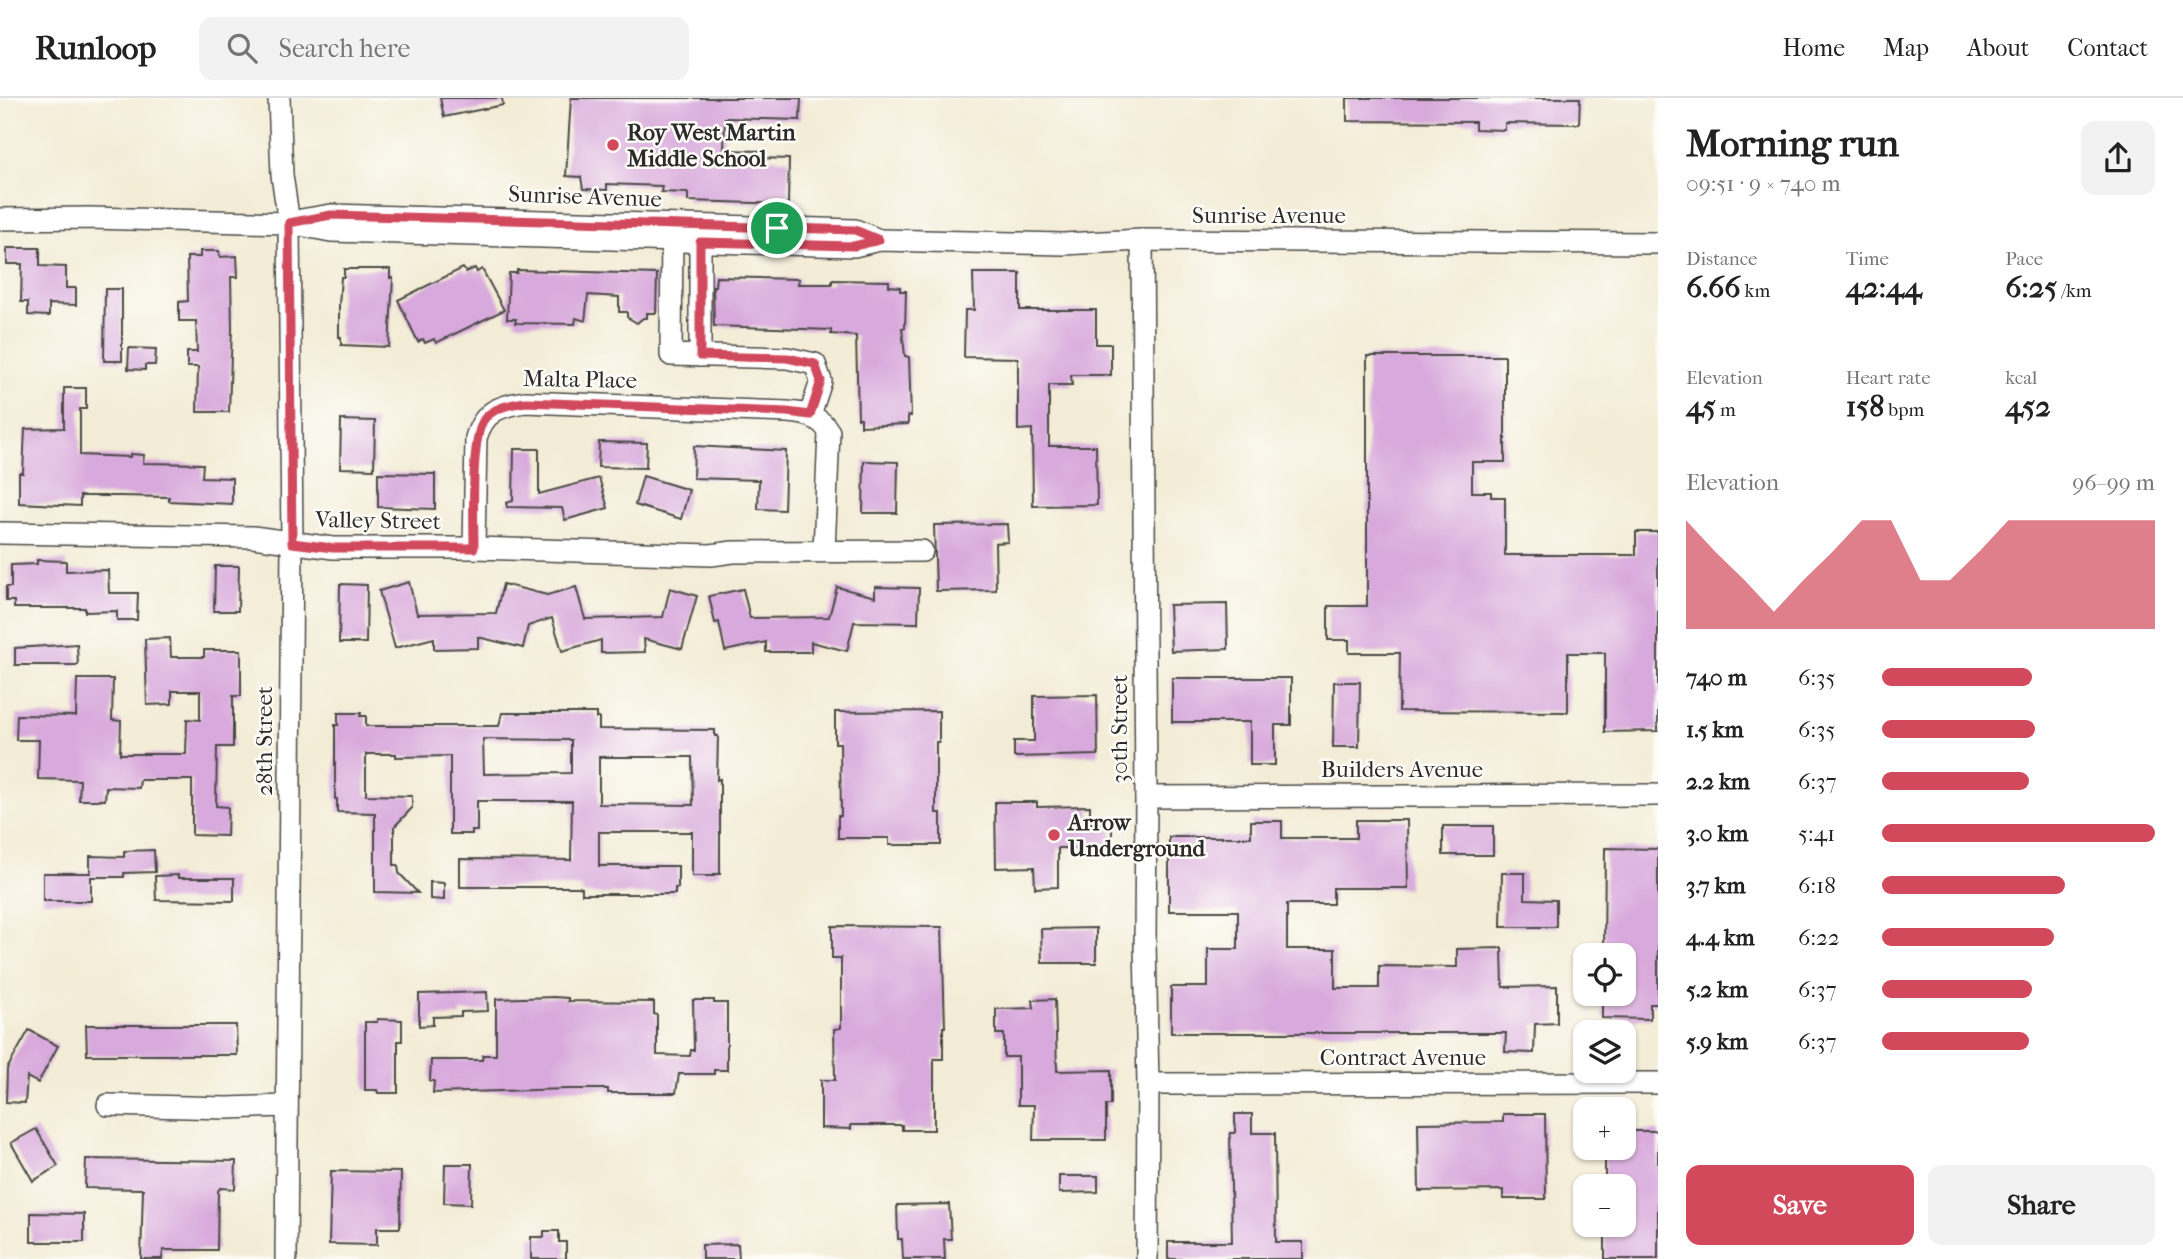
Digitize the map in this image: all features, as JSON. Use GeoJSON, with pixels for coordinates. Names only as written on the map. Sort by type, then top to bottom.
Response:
{"type":"FeatureCollection","features":[{"type":"Feature","properties":{"kind":"street","name":"28th Street"},"geometry":{"type":"LineString","coordinates":[[279,98],[282,175],[289,223]]}},
{"type":"Feature","properties":{"kind":"street","name":"28th Street"},"geometry":{"type":"LineString","coordinates":[[286,1259],[292,543],[289,223],[295,173],[293,98]]}},
{"type":"Feature","properties":{"kind":"street","name":"Sunrise Avenue"},"geometry":{"type":"LineString","coordinates":[[0,219],[89,218],[289,223],[331,231],[672,233],[854,246],[879,240],[1063,244],[1142,240],[1658,243]]}},
{"type":"Feature","properties":{"kind":"street"},"geometry":{"type":"LineString","coordinates":[[672,233],[671,355],[787,358],[815,364],[821,381],[810,415],[825,425],[829,432],[824,551]]}},
{"type":"Feature","properties":{"kind":"street"},"geometry":{"type":"LineString","coordinates":[[700,234],[700,356]]}},
{"type":"Feature","properties":{"kind":"street","name":"30th Street"},"geometry":{"type":"LineString","coordinates":[[1142,240],[1147,1259]]}},
{"type":"Feature","properties":{"kind":"street","name":"Malta Place"},"geometry":{"type":"LineString","coordinates":[[474,548],[477,438],[486,417],[510,404],[526,402],[810,415]]}},
{"type":"Feature","properties":{"kind":"street","name":"Valley Street"},"geometry":{"type":"LineString","coordinates":[[0,533],[253,537],[333,548],[474,548],[711,555],[733,552],[922,551]]}},
{"type":"Feature","properties":{"kind":"street","name":"Builders Avenue"},"geometry":{"type":"LineString","coordinates":[[1146,797],[1658,795]]}},
{"type":"Feature","properties":{"kind":"street","name":"Contract Avenue"},"geometry":{"type":"LineString","coordinates":[[1148,1084],[1658,1083]]}},
{"type":"Feature","properties":{"kind":"street"},"geometry":{"type":"LineString","coordinates":[[108,1105],[287,1107]]}},
{"type":"Feature","properties":{"kind":"building"},"geometry":{"type":"Polygon","coordinates":[[[440,98],[502,98],[503,105],[444,117],[440,98]]]}},
{"type":"Feature","properties":{"kind":"building"},"geometry":{"type":"Polygon","coordinates":[[[571,98],[801,98],[800,120],[725,118],[724,150],[760,151],[760,158],[789,159],[788,204],[688,201],[688,193],[661,192],[662,186],[607,184],[607,190],[583,189],[581,177],[566,176],[571,98]]]}},
{"type":"Feature","properties":{"kind":"building"},"geometry":{"type":"Polygon","coordinates":[[[1347,98],[1580,98],[1579,124],[1505,123],[1505,130],[1475,129],[1475,122],[1347,121],[1347,98]]]}},
{"type":"Feature","properties":{"kind":"building"},"geometry":{"type":"Polygon","coordinates":[[[7,248],[40,248],[40,266],[66,267],[66,288],[76,288],[76,305],[49,304],[49,316],[28,315],[28,302],[21,302],[22,264],[7,264],[7,248]]]}},
{"type":"Feature","properties":{"kind":"building"},"geometry":{"type":"Polygon","coordinates":[[[200,251],[219,251],[220,257],[237,256],[238,277],[231,277],[229,412],[197,412],[198,367],[187,367],[187,352],[197,352],[196,321],[179,321],[179,302],[188,301],[187,257],[200,257],[200,251]]]}},
{"type":"Feature","properties":{"kind":"building"},"geometry":{"type":"Polygon","coordinates":[[[463,268],[466,272],[475,268],[477,272],[482,269],[504,310],[436,343],[434,339],[425,343],[423,339],[418,342],[398,300],[463,268]]]}},
{"type":"Feature","properties":{"kind":"building"},"geometry":{"type":"Polygon","coordinates":[[[344,269],[390,269],[390,278],[393,278],[389,347],[341,345],[339,306],[344,269]]]}},
{"type":"Feature","properties":{"kind":"building"},"geometry":{"type":"Polygon","coordinates":[[[517,270],[657,274],[656,313],[647,313],[647,318],[637,323],[627,317],[627,312],[619,312],[619,297],[588,295],[585,321],[576,318],[575,324],[515,323],[516,319],[507,319],[509,273],[517,273],[517,270]]]}},
{"type":"Feature","properties":{"kind":"building"},"geometry":{"type":"Polygon","coordinates":[[[973,273],[1020,273],[1020,310],[1096,310],[1096,344],[1111,344],[1111,375],[1071,375],[1072,385],[1049,385],[1049,446],[1096,446],[1097,505],[1033,506],[1032,429],[1018,430],[1018,358],[964,357],[965,310],[974,310],[973,273]]]}},
{"type":"Feature","properties":{"kind":"building"},"geometry":{"type":"Polygon","coordinates":[[[716,277],[799,279],[798,284],[832,284],[832,280],[889,281],[889,286],[900,287],[900,291],[906,291],[905,328],[902,328],[905,356],[909,357],[911,416],[908,416],[908,424],[861,426],[861,418],[858,418],[856,336],[831,334],[831,330],[714,326],[713,286],[716,277]]]}},
{"type":"Feature","properties":{"kind":"building"},"geometry":{"type":"Polygon","coordinates":[[[105,289],[122,289],[122,361],[104,361],[105,289]]]}},
{"type":"Feature","properties":{"kind":"building"},"geometry":{"type":"Polygon","coordinates":[[[129,348],[156,349],[155,365],[145,365],[145,370],[128,369],[129,348]]]}},
{"type":"Feature","properties":{"kind":"building"},"geometry":{"type":"Polygon","coordinates":[[[1367,356],[1505,356],[1505,462],[1472,462],[1472,492],[1491,492],[1491,497],[1505,497],[1505,555],[1636,555],[1636,532],[1658,532],[1658,731],[1605,732],[1605,653],[1568,653],[1568,712],[1399,711],[1400,653],[1349,653],[1349,640],[1328,640],[1328,606],[1367,606],[1367,356]]]}},
{"type":"Feature","properties":{"kind":"building"},"geometry":{"type":"Polygon","coordinates":[[[64,388],[86,388],[86,409],[80,409],[80,455],[144,455],[143,463],[203,464],[202,477],[232,478],[232,504],[169,501],[169,497],[120,496],[80,496],[80,506],[19,503],[19,473],[23,473],[25,429],[64,428],[64,388]]]}},
{"type":"Feature","properties":{"kind":"building"},"geometry":{"type":"Polygon","coordinates":[[[341,420],[375,421],[374,469],[340,468],[341,420]]]}},
{"type":"Feature","properties":{"kind":"building"},"geometry":{"type":"Polygon","coordinates":[[[599,442],[647,443],[646,468],[598,467],[599,442]]]}},
{"type":"Feature","properties":{"kind":"building"},"geometry":{"type":"Polygon","coordinates":[[[694,446],[786,451],[784,510],[758,509],[759,480],[693,478],[694,446]]]}},
{"type":"Feature","properties":{"kind":"building"},"geometry":{"type":"Polygon","coordinates":[[[514,449],[539,449],[539,494],[599,478],[608,508],[565,520],[562,508],[507,507],[506,503],[513,501],[514,449]]]}},
{"type":"Feature","properties":{"kind":"building"},"geometry":{"type":"Polygon","coordinates":[[[864,461],[898,462],[897,513],[863,513],[864,461]]]}},
{"type":"Feature","properties":{"kind":"building"},"geometry":{"type":"Polygon","coordinates":[[[378,473],[435,474],[435,509],[378,507],[378,473]]]}},
{"type":"Feature","properties":{"kind":"building"},"geometry":{"type":"Polygon","coordinates":[[[643,476],[689,490],[681,519],[635,505],[643,476]]]}},
{"type":"Feature","properties":{"kind":"building"},"geometry":{"type":"Polygon","coordinates":[[[1007,524],[1008,542],[995,543],[996,590],[936,591],[934,525],[1007,524]]]}},
{"type":"Feature","properties":{"kind":"building"},"geometry":{"type":"Polygon","coordinates":[[[37,560],[66,561],[66,571],[108,570],[109,593],[138,593],[137,620],[117,620],[117,611],[14,608],[14,601],[6,601],[6,587],[11,587],[11,565],[37,564],[37,560]]]}},
{"type":"Feature","properties":{"kind":"building"},"geometry":{"type":"Polygon","coordinates":[[[215,566],[239,566],[238,611],[214,611],[215,566]]]}},
{"type":"Feature","properties":{"kind":"building"},"geometry":{"type":"Polygon","coordinates":[[[409,582],[417,614],[496,613],[503,584],[547,595],[576,587],[585,619],[663,617],[670,588],[697,596],[682,649],[644,639],[645,652],[601,653],[601,640],[562,651],[552,618],[528,626],[523,648],[478,637],[478,648],[434,649],[434,638],[395,648],[379,591],[409,582]]]}},
{"type":"Feature","properties":{"kind":"building"},"geometry":{"type":"Polygon","coordinates":[[[340,584],[367,585],[366,643],[339,643],[340,584]]]}},
{"type":"Feature","properties":{"kind":"building"},"geometry":{"type":"Polygon","coordinates":[[[837,587],[875,597],[875,587],[919,588],[918,623],[854,622],[847,651],[811,642],[811,652],[766,652],[766,642],[725,651],[719,622],[715,623],[709,596],[743,589],[750,618],[829,617],[837,587]]]}},
{"type":"Feature","properties":{"kind":"building"},"geometry":{"type":"Polygon","coordinates":[[[1227,604],[1228,649],[1171,651],[1169,605],[1227,604]]]}},
{"type":"Feature","properties":{"kind":"building"},"geometry":{"type":"Polygon","coordinates":[[[170,638],[171,657],[204,657],[204,650],[241,650],[241,696],[233,696],[233,747],[217,747],[216,806],[228,807],[227,836],[192,835],[192,780],[140,780],[139,788],[106,787],[105,800],[79,800],[80,780],[38,779],[39,740],[16,740],[17,715],[76,716],[77,679],[113,679],[112,720],[121,721],[120,754],[186,754],[187,719],[200,720],[200,691],[172,691],[172,704],[147,705],[145,639],[170,638]]]}},
{"type":"Feature","properties":{"kind":"building"},"geometry":{"type":"Polygon","coordinates":[[[77,644],[78,665],[15,665],[15,648],[77,644]]]}},
{"type":"Feature","properties":{"kind":"building"},"geometry":{"type":"Polygon","coordinates":[[[1172,678],[1291,678],[1291,725],[1275,725],[1275,765],[1250,765],[1250,722],[1172,722],[1172,678]]]}},
{"type":"Feature","properties":{"kind":"building"},"geometry":{"type":"Polygon","coordinates":[[[1334,682],[1360,682],[1359,747],[1333,747],[1334,682]]]}},
{"type":"Feature","properties":{"kind":"building"},"geometry":{"type":"Polygon","coordinates":[[[1097,695],[1098,755],[1014,757],[1014,741],[1034,741],[1034,696],[1097,695]]]}},
{"type":"Feature","properties":{"kind":"building"},"geometry":{"type":"Polygon","coordinates":[[[939,711],[936,813],[941,813],[941,845],[889,845],[889,838],[838,838],[838,816],[841,816],[840,743],[835,743],[835,712],[939,711]]]}},
{"type":"Feature","properties":{"kind":"building"},"geometry":{"type":"Polygon","coordinates":[[[338,713],[361,713],[360,716],[366,716],[366,726],[499,726],[502,713],[596,713],[599,729],[715,730],[715,736],[718,736],[717,780],[720,779],[720,874],[692,876],[692,832],[599,832],[599,866],[678,866],[678,888],[675,888],[675,894],[582,894],[582,888],[579,887],[460,887],[460,859],[571,860],[572,801],[477,801],[477,831],[472,831],[472,834],[450,834],[450,756],[396,757],[396,754],[366,754],[366,795],[412,796],[412,808],[394,827],[394,865],[398,865],[399,873],[418,893],[375,892],[375,813],[337,812],[335,725],[338,725],[338,713]],[[483,739],[484,774],[571,773],[571,740],[483,739]],[[599,757],[599,804],[693,805],[692,757],[599,757]]]}},
{"type":"Feature","properties":{"kind":"building","name":"Arrow Underground"},"geometry":{"type":"Polygon","coordinates":[[[995,802],[1037,802],[1037,807],[1090,806],[1090,823],[1112,823],[1112,848],[1058,848],[1058,887],[1035,888],[1034,867],[996,868],[995,802]]]}},
{"type":"Feature","properties":{"kind":"building"},"geometry":{"type":"Polygon","coordinates":[[[1356,820],[1407,820],[1408,888],[1333,888],[1333,904],[1287,904],[1287,949],[1335,949],[1335,988],[1379,988],[1379,966],[1457,967],[1457,949],[1502,948],[1503,987],[1557,986],[1557,1023],[1535,1024],[1534,1053],[1505,1052],[1506,1033],[1171,1033],[1171,987],[1208,987],[1208,949],[1238,949],[1238,911],[1169,911],[1169,837],[1251,837],[1251,821],[1282,821],[1282,838],[1356,838],[1356,820]]]}},
{"type":"Feature","properties":{"kind":"building"},"geometry":{"type":"Polygon","coordinates":[[[1443,826],[1493,826],[1493,855],[1443,855],[1443,826]]]}},
{"type":"Feature","properties":{"kind":"building"},"geometry":{"type":"Polygon","coordinates":[[[1605,848],[1658,849],[1658,1004],[1650,1004],[1650,1019],[1602,1018],[1602,1006],[1636,1006],[1636,943],[1604,943],[1605,848]]]}},
{"type":"Feature","properties":{"kind":"building"},"geometry":{"type":"Polygon","coordinates":[[[154,850],[155,872],[124,873],[124,877],[91,877],[91,901],[43,901],[43,873],[90,873],[90,856],[124,857],[124,851],[154,850]]]}},
{"type":"Feature","properties":{"kind":"building"},"geometry":{"type":"Polygon","coordinates":[[[1502,873],[1525,873],[1525,899],[1556,900],[1556,927],[1501,927],[1502,873]]]}},
{"type":"Feature","properties":{"kind":"building"},"geometry":{"type":"Polygon","coordinates":[[[178,875],[178,878],[234,878],[234,901],[156,900],[155,876],[178,875]]]}},
{"type":"Feature","properties":{"kind":"building"},"geometry":{"type":"Polygon","coordinates":[[[430,882],[444,883],[444,900],[430,899],[430,882]]]}},
{"type":"Feature","properties":{"kind":"building"},"geometry":{"type":"Polygon","coordinates":[[[832,926],[942,927],[945,1027],[943,1059],[934,1059],[934,1130],[902,1130],[902,1125],[851,1125],[851,1129],[821,1128],[821,1080],[835,1080],[834,1029],[841,1028],[841,958],[832,958],[832,926]]]}},
{"type":"Feature","properties":{"kind":"building"},"geometry":{"type":"Polygon","coordinates":[[[1096,928],[1096,963],[1042,963],[1041,929],[1096,928]]]}},
{"type":"Feature","properties":{"kind":"building"},"geometry":{"type":"Polygon","coordinates":[[[487,992],[488,1011],[433,1017],[433,1025],[419,1026],[419,994],[487,992]]]}},
{"type":"Feature","properties":{"kind":"building"},"geometry":{"type":"Polygon","coordinates":[[[568,998],[568,1001],[654,1002],[654,1014],[657,1015],[657,1055],[690,1056],[691,1050],[694,1050],[693,1000],[727,1003],[727,1070],[714,1070],[714,1074],[679,1074],[676,1093],[608,1093],[608,1089],[568,1089],[433,1093],[434,1081],[430,1081],[431,1060],[482,1060],[483,1055],[496,1055],[496,999],[568,998]]]}},
{"type":"Feature","properties":{"kind":"building"},"geometry":{"type":"Polygon","coordinates":[[[1055,999],[1057,1071],[1111,1070],[1111,1105],[1106,1105],[1106,1140],[1033,1140],[1034,1105],[1018,1105],[1018,1057],[1004,1057],[1004,1034],[996,1034],[996,1009],[1034,1008],[1033,1000],[1055,999]]]}},
{"type":"Feature","properties":{"kind":"building"},"geometry":{"type":"Polygon","coordinates":[[[377,1019],[402,1020],[402,1041],[398,1041],[398,1093],[365,1090],[365,1022],[377,1022],[377,1019]]]}},
{"type":"Feature","properties":{"kind":"building"},"geometry":{"type":"Polygon","coordinates":[[[86,1025],[236,1025],[237,1055],[87,1055],[86,1025]]]}},
{"type":"Feature","properties":{"kind":"building"},"geometry":{"type":"Polygon","coordinates":[[[29,1030],[58,1046],[38,1083],[27,1077],[25,1103],[6,1102],[7,1069],[29,1030]]]}},
{"type":"Feature","properties":{"kind":"building"},"geometry":{"type":"Polygon","coordinates":[[[1235,1114],[1252,1114],[1252,1133],[1275,1133],[1276,1242],[1303,1242],[1303,1259],[1168,1259],[1168,1242],[1232,1242],[1230,1133],[1235,1133],[1235,1114]]]}},
{"type":"Feature","properties":{"kind":"building"},"geometry":{"type":"Polygon","coordinates":[[[1503,1114],[1545,1114],[1546,1199],[1503,1199],[1503,1190],[1419,1191],[1418,1123],[1503,1122],[1503,1114]]]}},
{"type":"Feature","properties":{"kind":"building"},"geometry":{"type":"Polygon","coordinates":[[[36,1129],[58,1166],[33,1181],[11,1143],[36,1129]]]}},
{"type":"Feature","properties":{"kind":"building"},"geometry":{"type":"Polygon","coordinates":[[[1636,1131],[1658,1131],[1658,1259],[1605,1259],[1605,1237],[1636,1237],[1636,1174],[1605,1174],[1605,1160],[1636,1160],[1636,1131]]]}},
{"type":"Feature","properties":{"kind":"building"},"geometry":{"type":"Polygon","coordinates":[[[86,1159],[236,1161],[235,1189],[220,1188],[218,1191],[217,1250],[163,1250],[162,1259],[141,1259],[143,1189],[85,1188],[86,1159]]]}},
{"type":"Feature","properties":{"kind":"building"},"geometry":{"type":"Polygon","coordinates":[[[445,1164],[472,1164],[471,1204],[444,1203],[445,1164]]]}},
{"type":"Feature","properties":{"kind":"building"},"geometry":{"type":"Polygon","coordinates":[[[331,1171],[401,1172],[400,1228],[377,1228],[377,1245],[329,1244],[331,1171]]]}},
{"type":"Feature","properties":{"kind":"building"},"geometry":{"type":"Polygon","coordinates":[[[1059,1176],[1098,1176],[1098,1192],[1059,1193],[1059,1176]]]}},
{"type":"Feature","properties":{"kind":"building"},"geometry":{"type":"Polygon","coordinates":[[[949,1204],[951,1239],[944,1239],[945,1259],[903,1259],[902,1239],[898,1239],[897,1205],[949,1204]]]}},
{"type":"Feature","properties":{"kind":"building"},"geometry":{"type":"Polygon","coordinates":[[[31,1213],[84,1214],[84,1242],[31,1242],[31,1213]]]}},
{"type":"Feature","properties":{"kind":"building"},"geometry":{"type":"Polygon","coordinates":[[[544,1231],[559,1231],[559,1242],[566,1242],[566,1259],[531,1259],[531,1237],[544,1237],[544,1231]]]}},
{"type":"Feature","properties":{"kind":"building"},"geometry":{"type":"Polygon","coordinates":[[[738,1244],[739,1259],[702,1259],[702,1245],[738,1244]]]}},
{"type":"Feature","properties":{"kind":"place","name":"Roy West Martin Middle School"},"geometry":{"type":"Point","coordinates":[613,145]}},
{"type":"Feature","properties":{"kind":"place","name":"Arrow Underground"},"geometry":{"type":"Point","coordinates":[1054,835]}},
{"type":"Feature","properties":{"kind":"route"},"geometry":{"type":"LineString","coordinates":[[331,215],[777,228],[855,230],[879,240],[854,246],[700,242],[700,356],[787,358],[815,364],[821,381],[810,415],[797,412],[526,402],[510,404],[486,417],[477,438],[474,548],[333,548],[292,543],[289,223],[331,215]]}}]}
